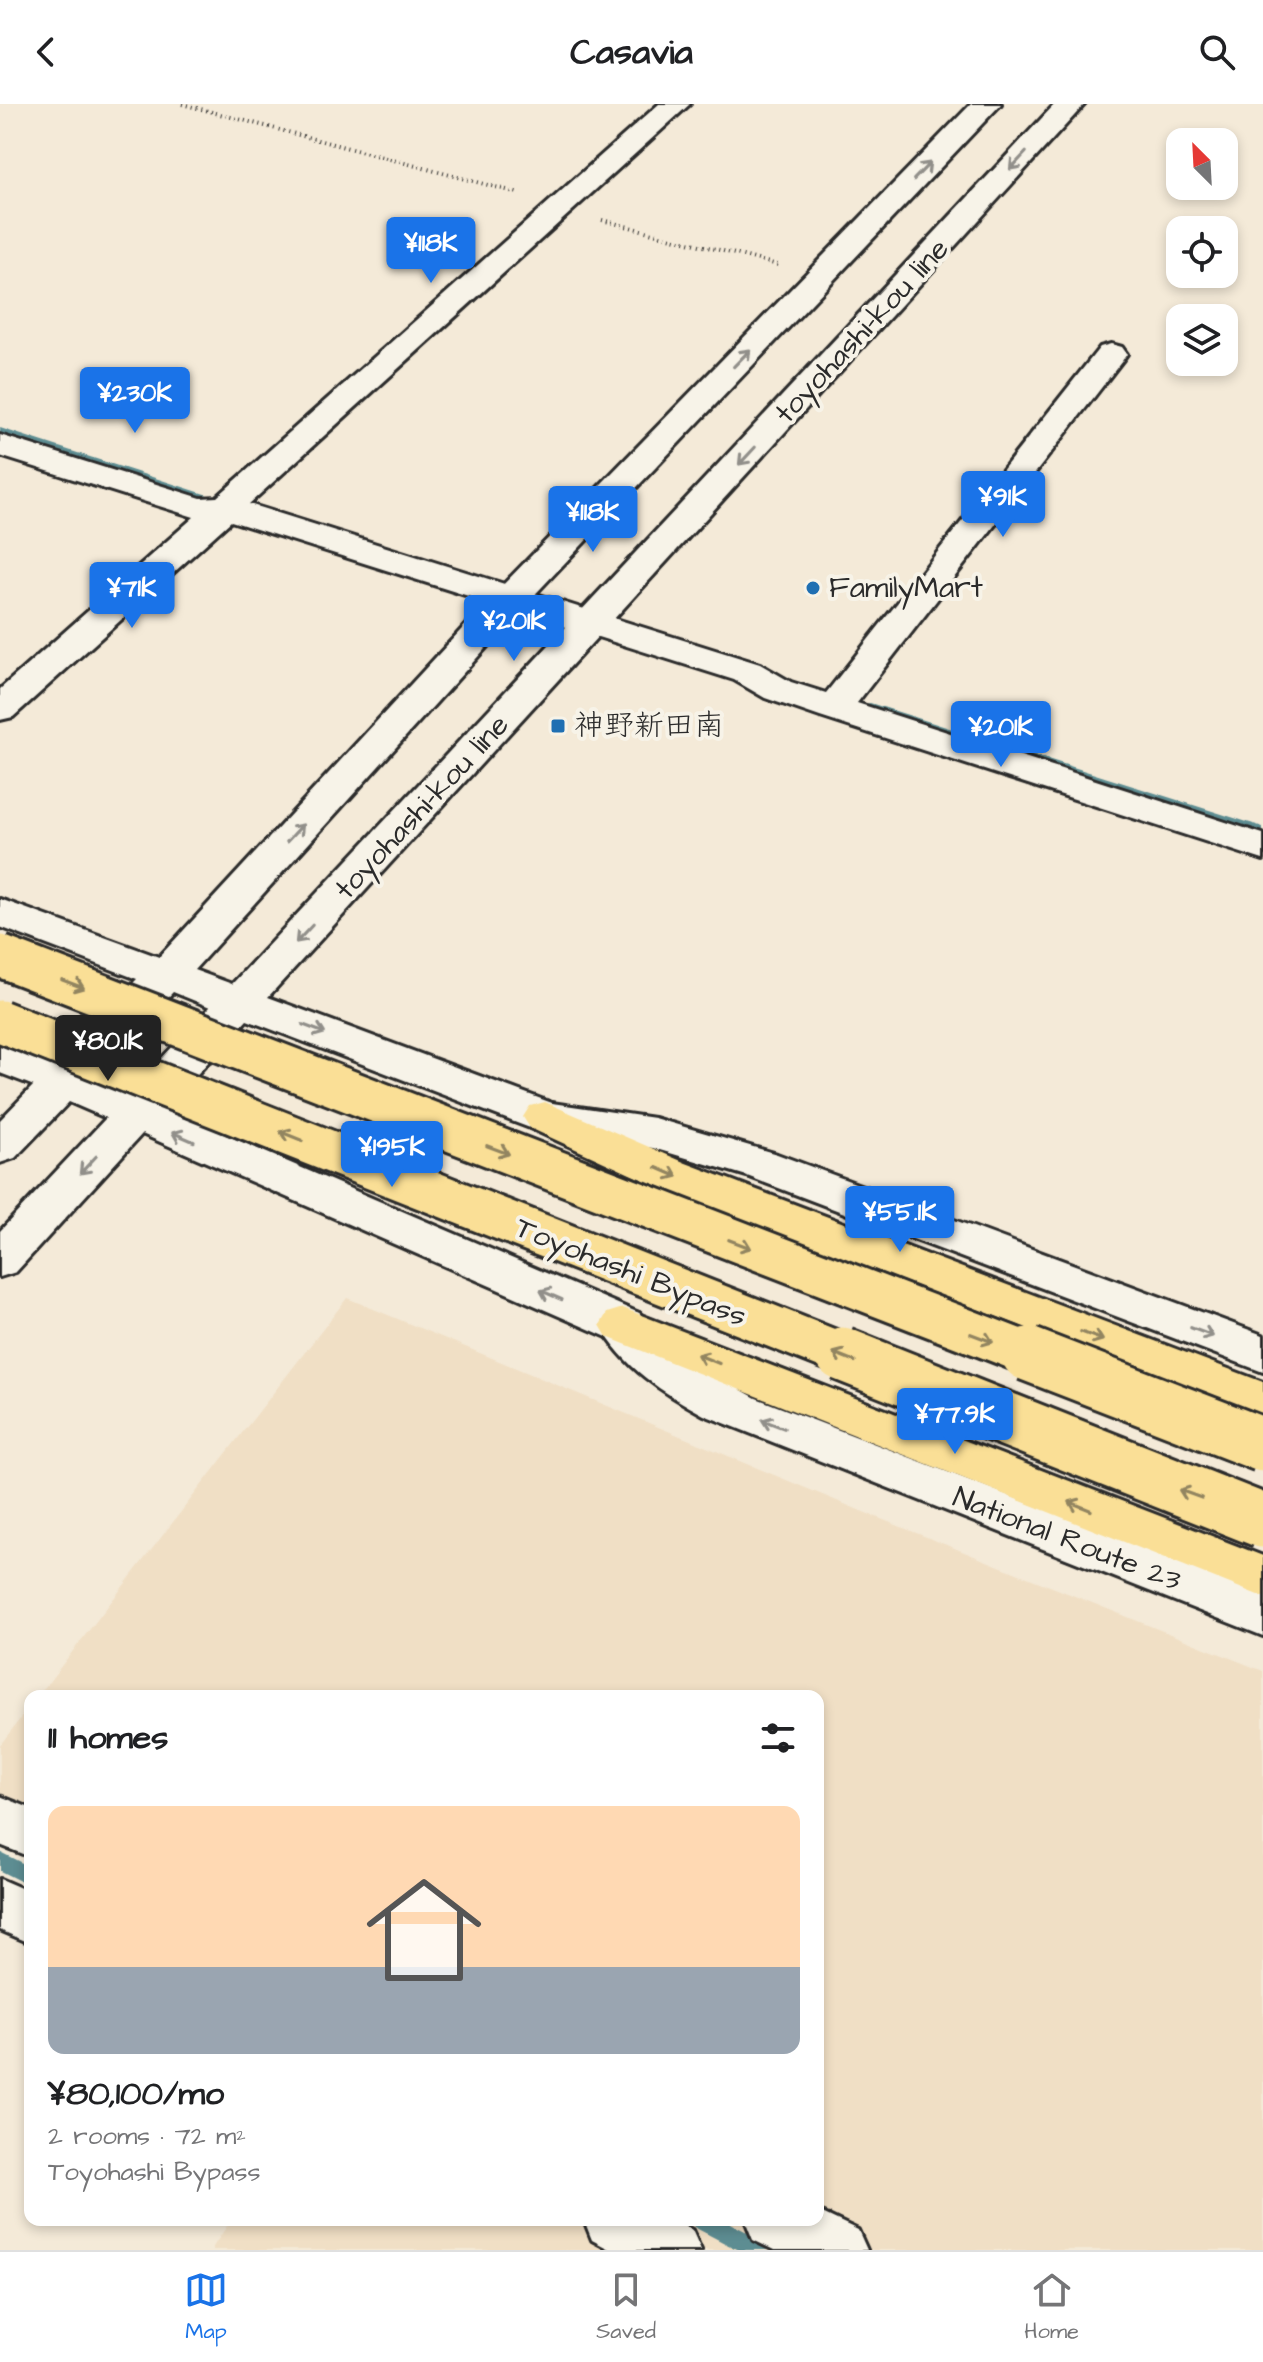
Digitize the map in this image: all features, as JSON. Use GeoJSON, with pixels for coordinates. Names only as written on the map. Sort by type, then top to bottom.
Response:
{"type":"FeatureCollection","features":[{"type":"Feature","properties":{"kind":"highway"},"geometry":{"type":"LineString","coordinates":[[0,956],[1263,1445]]}},
{"type":"Feature","properties":{"kind":"highway","name":"Toyohashi Bypass"},"geometry":{"type":"LineString","coordinates":[[0,1021],[1263,1521]]}},
{"type":"Feature","properties":{"kind":"highway"},"geometry":{"type":"LineString","coordinates":[[545,1117],[670,1174],[1261,1384]]}},
{"type":"Feature","properties":{"kind":"highway"},"geometry":{"type":"LineString","coordinates":[[623,1325],[1263,1577]]}},
{"type":"Feature","properties":{"kind":"street"},"geometry":{"type":"LineString","coordinates":[[0,709],[676,104]]}},
{"type":"Feature","properties":{"kind":"street"},"geometry":{"type":"LineString","coordinates":[[0,1147],[167,973],[510,599],[987,104]]}},
{"type":"Feature","properties":{"kind":"street","name":"toyohashi-kou line"},"geometry":{"type":"LineString","coordinates":[[0,1260],[1071,104]]}},
{"type":"Feature","properties":{"kind":"street"},"geometry":{"type":"LineString","coordinates":[[841,698],[1111,354]]}},
{"type":"Feature","properties":{"kind":"street"},"geometry":{"type":"LineString","coordinates":[[9,437],[199,508],[223,507],[747,672],[805,675],[841,698],[1146,796],[1263,847]]}},
{"type":"Feature","properties":{"kind":"street"},"geometry":{"type":"LineString","coordinates":[[1146,796],[1263,819]]}},
{"type":"Feature","properties":{"kind":"street"},"geometry":{"type":"LineString","coordinates":[[0,912],[545,1117]]}},
{"type":"Feature","properties":{"kind":"street"},"geometry":{"type":"LineString","coordinates":[[0,1057],[623,1325]]}},
{"type":"Feature","properties":{"kind":"street","name":"National Route 23"},"geometry":{"type":"LineString","coordinates":[[623,1325],[649,1358],[681,1382],[739,1411],[1263,1615]]}},
{"type":"Feature","properties":{"kind":"street"},"geometry":{"type":"LineString","coordinates":[[0,1819],[24,1831]]}},
{"type":"Feature","properties":{"kind":"street"},"geometry":{"type":"LineString","coordinates":[[0,1903],[24,1916]]}},
{"type":"Feature","properties":{"kind":"street"},"geometry":{"type":"LineString","coordinates":[[625,2226],[671,2250]]}},
{"type":"Feature","properties":{"kind":"street"},"geometry":{"type":"LineString","coordinates":[[787,2226],[837,2250]]}},
{"type":"Feature","properties":{"kind":"path"},"geometry":{"type":"LineString","coordinates":[[182,104],[780,265]]}},
{"type":"Feature","properties":{"kind":"shaded area"},"geometry":{"type":"Polygon","coordinates":[[[347,1298],[866,1513],[1263,1671],[1263,2250],[211,2250],[227,2226],[824,2226],[824,1690],[43,1690],[347,1298]]]}},
{"type":"Feature","properties":{"kind":"shaded area"},"geometry":{"type":"Polygon","coordinates":[[[24,1714],[24,1814],[0,1801],[0,1745],[24,1714]]]}},
{"type":"Feature","properties":{"kind":"waterway"},"geometry":{"type":"LineString","coordinates":[[0,432],[207,499]]}},
{"type":"Feature","properties":{"kind":"waterway"},"geometry":{"type":"LineString","coordinates":[[870,707],[1263,832]]}},
{"type":"Feature","properties":{"kind":"waterway"},"geometry":{"type":"LineString","coordinates":[[0,1861],[24,1874]]}},
{"type":"Feature","properties":{"kind":"waterway"},"geometry":{"type":"LineString","coordinates":[[714,2226],[760,2250]]}},
{"type":"Feature","properties":{"kind":"place","name":"FamilyMart"},"geometry":{"type":"Point","coordinates":[813,588]}},
{"type":"Feature","properties":{"kind":"place","name":"神野新田南"},"geometry":{"type":"Point","coordinates":[558,726]}}]}
